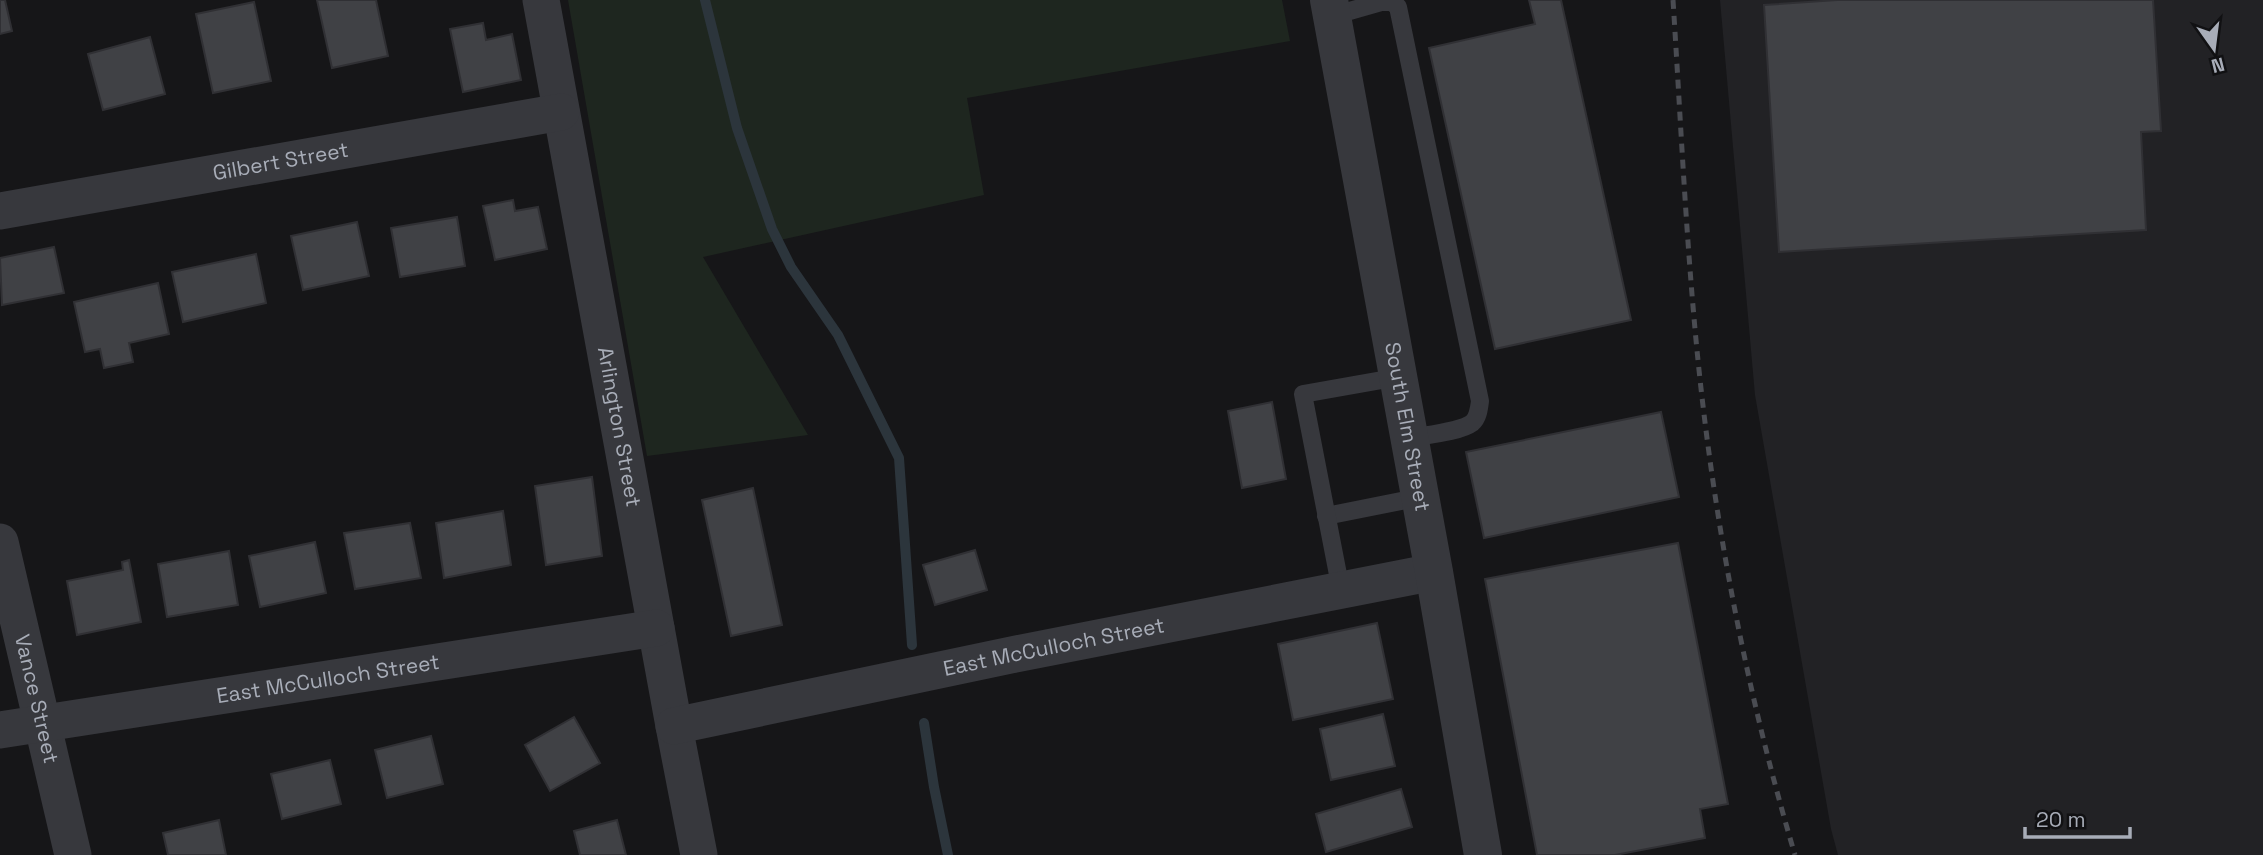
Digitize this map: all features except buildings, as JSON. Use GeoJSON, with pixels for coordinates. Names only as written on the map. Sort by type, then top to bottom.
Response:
{"type":"FeatureCollection","features":[{"type":"Feature","properties":{"kind":"street","name":"Arlington Street"},"geometry":{"type":"LineString","coordinates":[[541,0],[699,855]]}},
{"type":"Feature","properties":{"kind":"street","name":"South Elm Street"},"geometry":{"type":"LineString","coordinates":[[1331,8],[1421,497],[1483,855]]}},
{"type":"Feature","properties":{"kind":"street","name":"Gilbert Street"},"geometry":{"type":"LineString","coordinates":[[0,211],[561,112]]}},
{"type":"Feature","properties":{"kind":"street","name":"Vance Street"},"geometry":{"type":"LineString","coordinates":[[0,542],[73,855]]}},
{"type":"Feature","properties":{"kind":"street","name":"East McCulloch Street"},"geometry":{"type":"LineString","coordinates":[[674,726],[999,658],[1434,572]]}},
{"type":"Feature","properties":{"kind":"street","name":"East McCulloch Street"},"geometry":{"type":"LineString","coordinates":[[0,730],[656,628]]}},
{"type":"Feature","properties":{"kind":"lane"},"geometry":{"type":"LineString","coordinates":[[1331,8],[1381,2],[1392,2],[1398,7],[1480,401],[1473,422],[1463,427],[1410,438]]}},
{"type":"Feature","properties":{"kind":"lane"},"geometry":{"type":"LineString","coordinates":[[1341,590],[1303,394],[1399,377]]}},
{"type":"Feature","properties":{"kind":"lane"},"geometry":{"type":"LineString","coordinates":[[1326,516],[1421,497]]}},
{"type":"Feature","properties":{"kind":"shaded area"},"geometry":{"type":"Polygon","coordinates":[[[568,0],[1282,0],[1290,41],[967,98],[984,195],[703,257],[808,435],[647,456],[568,0]]]}},
{"type":"Feature","properties":{"kind":"shaded area"},"geometry":{"type":"Polygon","coordinates":[[[1720,0],[2263,0],[2263,855],[1838,855],[1831,829],[1755,395],[1720,0]]]}},
{"type":"Feature","properties":{"kind":"waterway"},"geometry":{"type":"LineString","coordinates":[[705,0],[737,128],[772,229],[791,267],[838,335],[899,458],[912,645]]}},
{"type":"Feature","properties":{"kind":"waterway"},"geometry":{"type":"LineString","coordinates":[[924,723],[948,855]]}},
{"type":"Feature","properties":{"kind":"railway"},"geometry":{"type":"LineString","coordinates":[[1673,0],[1691,288],[1710,462],[1745,660],[1795,855]]}}]}
